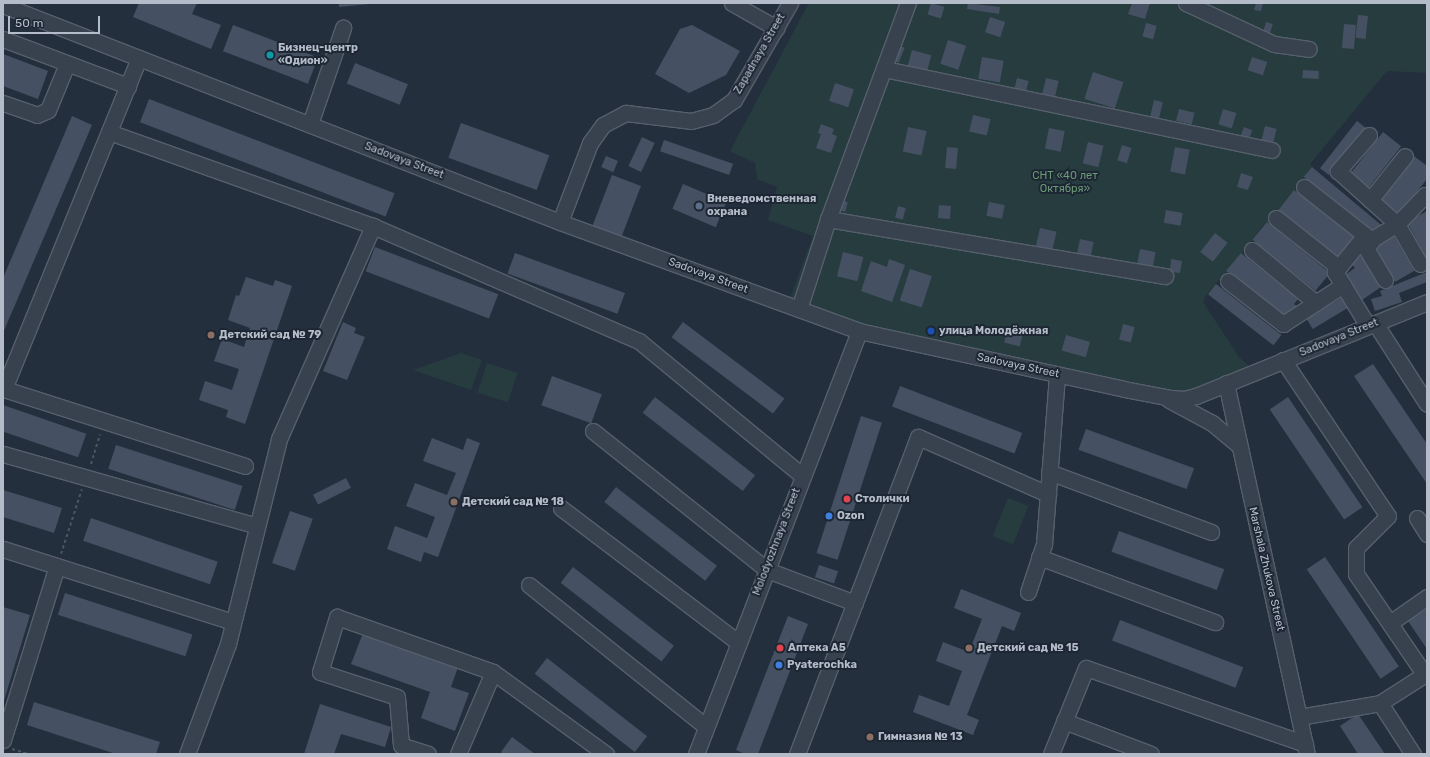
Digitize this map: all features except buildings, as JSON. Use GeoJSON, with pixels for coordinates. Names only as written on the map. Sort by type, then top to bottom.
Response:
{"type":"FeatureCollection","features":[{"type":"Feature","properties":{"kind":"street"},"geometry":{"type":"LineString","coordinates":[[732,3],[776,28]]}},
{"type":"Feature","properties":{"kind":"street","name":"Zapadnaya Street"},"geometry":{"type":"LineString","coordinates":[[560,222],[590,143],[603,125],[626,113],[691,121],[712,116],[734,100],[790,3]]}},
{"type":"Feature","properties":{"kind":"street"},"geometry":{"type":"LineString","coordinates":[[799,309],[828,219],[908,3]]}},
{"type":"Feature","properties":{"kind":"street"},"geometry":{"type":"LineString","coordinates":[[1186,3],[1274,44],[1309,49]]}},
{"type":"Feature","properties":{"kind":"street","name":"Sadovaya Street"},"geometry":{"type":"LineString","coordinates":[[3,5],[560,222],[859,330],[1162,396],[1184,399],[1427,302]]}},
{"type":"Feature","properties":{"kind":"street"},"geometry":{"type":"LineString","coordinates":[[310,124],[343,28]]}},
{"type":"Feature","properties":{"kind":"street"},"geometry":{"type":"LineString","coordinates":[[3,39],[128,86]]}},
{"type":"Feature","properties":{"kind":"street"},"geometry":{"type":"LineString","coordinates":[[139,58],[4,389],[245,466]]}},
{"type":"Feature","properties":{"kind":"street"},"geometry":{"type":"LineString","coordinates":[[3,103],[37,115],[48,110],[67,64]]}},
{"type":"Feature","properties":{"kind":"street"},"geometry":{"type":"LineString","coordinates":[[884,70],[1272,150]]}},
{"type":"Feature","properties":{"kind":"street"},"geometry":{"type":"LineString","coordinates":[[109,132],[373,226],[639,341],[803,476]]}},
{"type":"Feature","properties":{"kind":"street"},"geometry":{"type":"LineString","coordinates":[[1369,135],[1338,171],[1397,224],[1420,264]]}},
{"type":"Feature","properties":{"kind":"street"},"geometry":{"type":"LineString","coordinates":[[1370,200],[1405,156]]}},
{"type":"Feature","properties":{"kind":"street"},"geometry":{"type":"LineString","coordinates":[[1304,188],[1365,234],[1336,272],[1427,404]]}},
{"type":"Feature","properties":{"kind":"street"},"geometry":{"type":"LineString","coordinates":[[1385,280],[1366,248],[1374,238],[1397,224],[1425,195],[1427,199]]}},
{"type":"Feature","properties":{"kind":"street"},"geometry":{"type":"LineString","coordinates":[[1276,218],[1339,268]]}},
{"type":"Feature","properties":{"kind":"street"},"geometry":{"type":"LineString","coordinates":[[828,219],[1165,276]]}},
{"type":"Feature","properties":{"kind":"street"},"geometry":{"type":"LineString","coordinates":[[187,754],[228,644],[279,439],[373,226]]}},
{"type":"Feature","properties":{"kind":"street"},"geometry":{"type":"LineString","coordinates":[[1252,250],[1316,303]]}},
{"type":"Feature","properties":{"kind":"street"},"geometry":{"type":"LineString","coordinates":[[1228,281],[1283,324],[1343,284]]}},
{"type":"Feature","properties":{"kind":"street","name":"Molodyozhnaya Street"},"geometry":{"type":"LineString","coordinates":[[696,754],[859,330]]}},
{"type":"Feature","properties":{"kind":"street"},"geometry":{"type":"LineString","coordinates":[[1283,360],[1388,516],[1356,548],[1356,574],[1426,674],[1380,703],[1300,717]]}},
{"type":"Feature","properties":{"kind":"street"},"geometry":{"type":"LineString","coordinates":[[1028,592],[1044,544],[1057,374]]}},
{"type":"Feature","properties":{"kind":"street","name":"Marshala Zhukova Street"},"geometry":{"type":"LineString","coordinates":[[1226,383],[1238,445],[1306,749]]}},
{"type":"Feature","properties":{"kind":"street"},"geometry":{"type":"LineString","coordinates":[[1162,396],[1193,411],[1212,423],[1238,445]]}},
{"type":"Feature","properties":{"kind":"street"},"geometry":{"type":"LineString","coordinates":[[593,430],[767,570],[855,603]]}},
{"type":"Feature","properties":{"kind":"street"},"geometry":{"type":"LineString","coordinates":[[797,754],[918,437],[1048,494]]}},
{"type":"Feature","properties":{"kind":"street"},"geometry":{"type":"LineString","coordinates":[[3,454],[257,526]]}},
{"type":"Feature","properties":{"kind":"street"},"geometry":{"type":"LineString","coordinates":[[1050,472],[1210,532]]}},
{"type":"Feature","properties":{"kind":"street"},"geometry":{"type":"LineString","coordinates":[[561,508],[738,643]]}},
{"type":"Feature","properties":{"kind":"street"},"geometry":{"type":"LineString","coordinates":[[1416,518],[1427,534]]}},
{"type":"Feature","properties":{"kind":"street"},"geometry":{"type":"LineString","coordinates":[[3,549],[233,622]]}},
{"type":"Feature","properties":{"kind":"street"},"geometry":{"type":"LineString","coordinates":[[1039,557],[1215,622]]}},
{"type":"Feature","properties":{"kind":"street"},"geometry":{"type":"LineString","coordinates":[[6,744],[57,566]]}},
{"type":"Feature","properties":{"kind":"street"},"geometry":{"type":"LineString","coordinates":[[529,585],[706,728]]}},
{"type":"Feature","properties":{"kind":"street"},"geometry":{"type":"LineString","coordinates":[[1390,623],[1427,596]]}},
{"type":"Feature","properties":{"kind":"street"},"geometry":{"type":"LineString","coordinates":[[428,754],[401,745],[397,697],[320,672],[337,618],[493,672],[606,754]]}},
{"type":"Feature","properties":{"kind":"street"},"geometry":{"type":"LineString","coordinates":[[1051,754],[1086,668],[1306,749]]}},
{"type":"Feature","properties":{"kind":"street"},"geometry":{"type":"LineString","coordinates":[[458,754],[493,672]]}},
{"type":"Feature","properties":{"kind":"street"},"geometry":{"type":"LineString","coordinates":[[1380,703],[1413,754]]}},
{"type":"Feature","properties":{"kind":"street"},"geometry":{"type":"LineString","coordinates":[[1064,721],[1151,754]]}},
{"type":"Feature","properties":{"kind":"path"},"geometry":{"type":"LineString","coordinates":[[57,566],[105,421]]}},
{"type":"Feature","properties":{"kind":"path"},"geometry":{"type":"LineString","coordinates":[[6,744],[28,754]]}},
{"type":"Feature","properties":{"kind":"green space","name":"СНТ «40 лет Октября»"},"geometry":{"type":"Polygon","coordinates":[[[809,3],[1427,3],[1427,73],[1387,71],[1310,164],[1313,168],[1304,177],[1305,178],[1295,191],[1294,190],[1268,223],[1266,222],[1252,240],[1253,241],[1207,294],[1203,302],[1239,357],[1249,366],[1182,393],[860,323],[789,301],[813,236],[768,220],[777,187],[757,179],[755,163],[730,151],[809,3]]]}},
{"type":"Feature","properties":{"kind":"green space"},"geometry":{"type":"Polygon","coordinates":[[[461,353],[482,360],[471,390],[413,370],[461,353]]]}},
{"type":"Feature","properties":{"kind":"green space"},"geometry":{"type":"Polygon","coordinates":[[[487,363],[517,373],[508,402],[477,392],[487,363]]]}},
{"type":"Feature","properties":{"kind":"green space"},"geometry":{"type":"Polygon","coordinates":[[[1008,498],[1028,506],[1013,544],[993,536],[1008,498]]]}},
{"type":"Feature","properties":{"kind":"place","name":"Бизнец-центр «Одион»"},"geometry":{"type":"Point","coordinates":[270,55]}},
{"type":"Feature","properties":{"kind":"place","name":"Вневедомственная охрана"},"geometry":{"type":"Point","coordinates":[699,206]}},
{"type":"Feature","properties":{"kind":"place","name":"улица Молодёжная"},"geometry":{"type":"Point","coordinates":[931,331]}},
{"type":"Feature","properties":{"kind":"place","name":"Детский сад № 79"},"geometry":{"type":"Point","coordinates":[211,335]}},
{"type":"Feature","properties":{"kind":"place","name":"Столички"},"geometry":{"type":"Point","coordinates":[847,499]}},
{"type":"Feature","properties":{"kind":"place","name":"Детский сад № 18"},"geometry":{"type":"Point","coordinates":[454,502]}},
{"type":"Feature","properties":{"kind":"place","name":"Ozon"},"geometry":{"type":"Point","coordinates":[829,516]}},
{"type":"Feature","properties":{"kind":"place","name":"Аптека A5"},"geometry":{"type":"Point","coordinates":[780,648]}},
{"type":"Feature","properties":{"kind":"place","name":"Детский сад № 15"},"geometry":{"type":"Point","coordinates":[969,648]}},
{"type":"Feature","properties":{"kind":"place","name":"Pyaterochka"},"geometry":{"type":"Point","coordinates":[779,665]}},
{"type":"Feature","properties":{"kind":"place","name":"Гимназия № 13"},"geometry":{"type":"Point","coordinates":[870,737]}}]}
